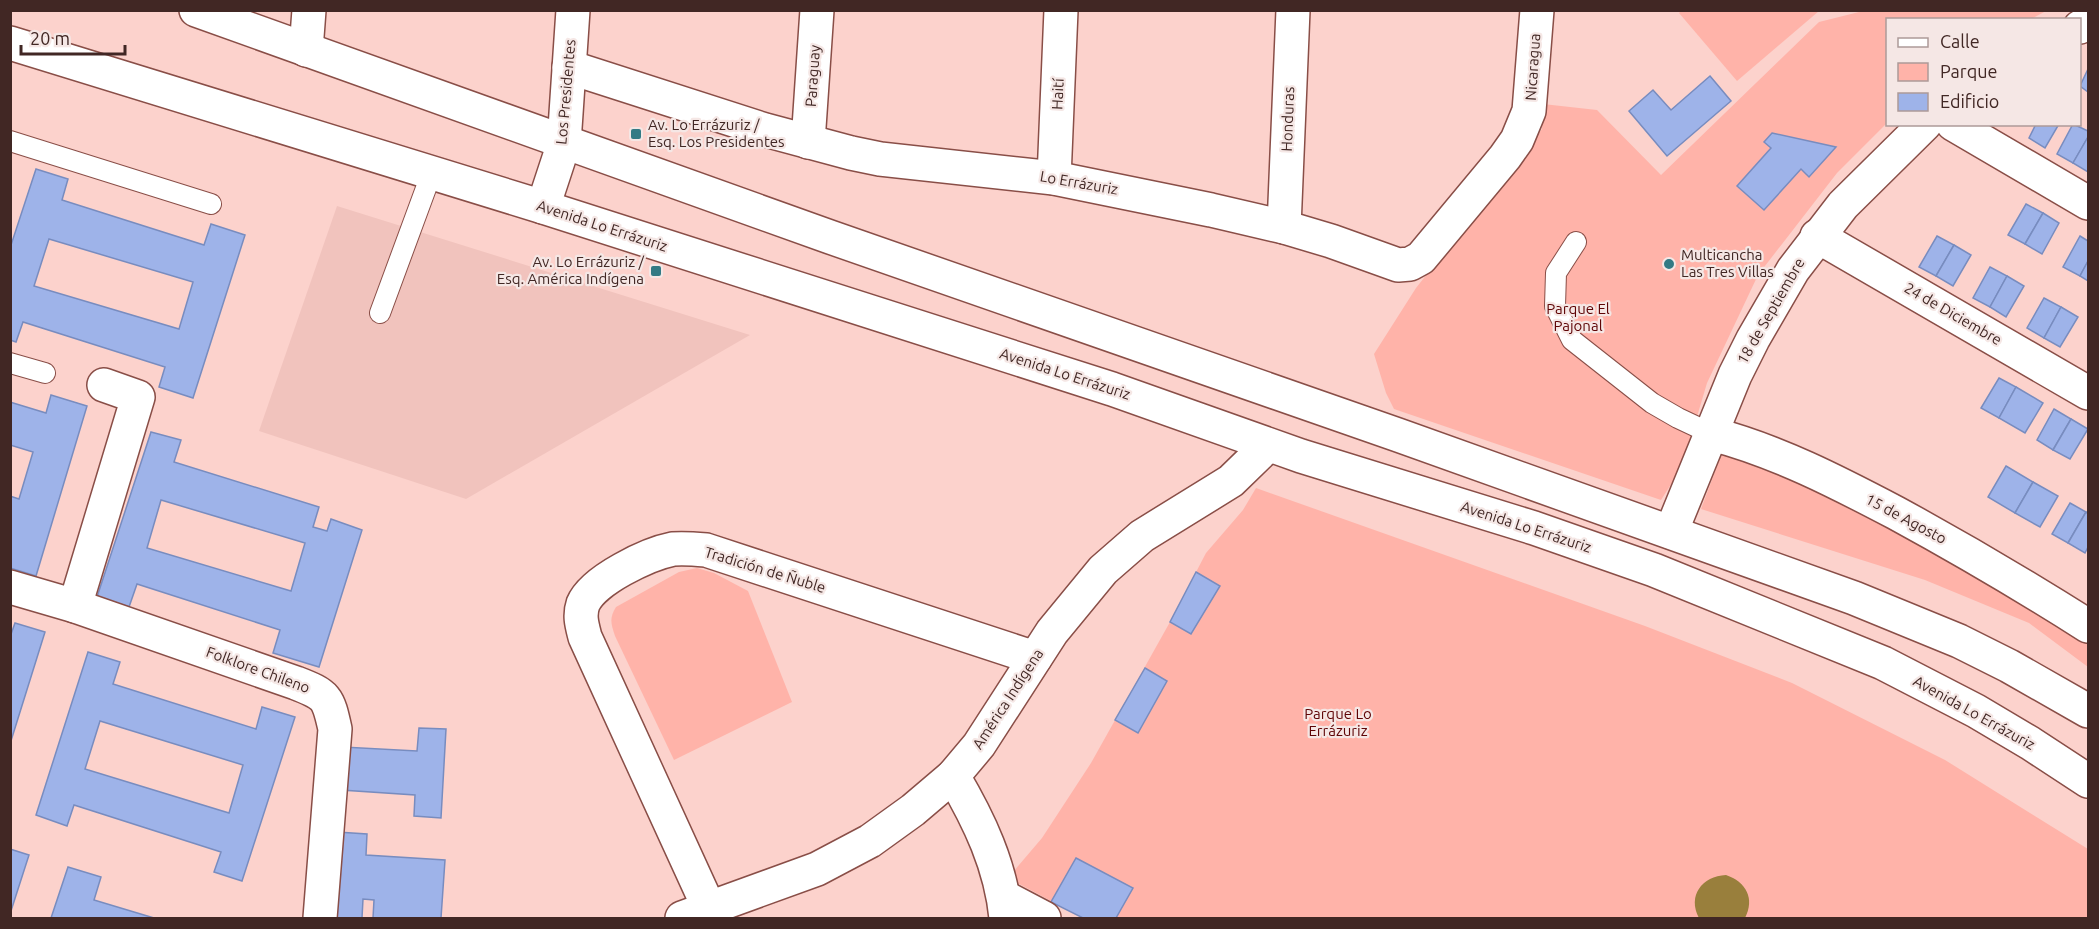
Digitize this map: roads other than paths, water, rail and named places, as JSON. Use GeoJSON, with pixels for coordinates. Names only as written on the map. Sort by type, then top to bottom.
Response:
{"type":"FeatureCollection","features":[{"type":"Feature","properties":{"kind":"street"},"geometry":{"type":"LineString","coordinates":[[196,10],[564,143],[1671,532],[1907,618],[2009,666],[2088,711]]}},
{"type":"Feature","properties":{"kind":"street"},"geometry":{"type":"LineString","coordinates":[[306,50],[309,10]]}},
{"type":"Feature","properties":{"kind":"street","name":"Los Presidentes"},"geometry":{"type":"LineString","coordinates":[[543,207],[564,143],[573,10]]}},
{"type":"Feature","properties":{"kind":"street","name":"Paraguay"},"geometry":{"type":"LineString","coordinates":[[808,142],[818,10]]}},
{"type":"Feature","properties":{"kind":"street","name":"Haití"},"geometry":{"type":"LineString","coordinates":[[1054,178],[1061,10]]}},
{"type":"Feature","properties":{"kind":"street","name":"Honduras"},"geometry":{"type":"LineString","coordinates":[[1284,227],[1293,10]]}},
{"type":"Feature","properties":{"kind":"street","name":"Nicaragua"},"geometry":{"type":"LineString","coordinates":[[1525,123],[1532,94],[1537,10]]}},
{"type":"Feature","properties":{"kind":"street","name":"Avenida Lo Errázuriz"},"geometry":{"type":"LineString","coordinates":[[10,43],[432,172],[1112,389],[1268,445],[1534,528],[1654,570],[1883,663],[1976,711],[2088,781]]}},
{"type":"Feature","properties":{"kind":"street","name":"Lo Errázuriz"},"geometry":{"type":"LineString","coordinates":[[569,66],[808,142],[880,159],[1054,178],[1211,210],[1284,227],[1398,265],[1410,264],[1430,249],[1505,156],[1525,123]]}},
{"type":"Feature","properties":{"kind":"street","name":"18 de Septiembre"},"geometry":{"type":"LineString","coordinates":[[1671,532],[1735,375],[1793,270],[1817,236],[1844,205],[1923,126]]}},
{"type":"Feature","properties":{"kind":"street"},"geometry":{"type":"LineString","coordinates":[[1956,126],[2088,203]]}},
{"type":"Feature","properties":{"kind":"street","name":"24 de Diciembre"},"geometry":{"type":"LineString","coordinates":[[1817,236],[2088,393]]}},
{"type":"Feature","properties":{"kind":"street"},"geometry":{"type":"LineString","coordinates":[[75,606],[138,397],[104,385]]}},
{"type":"Feature","properties":{"kind":"street","name":"15 de Agosto"},"geometry":{"type":"LineString","coordinates":[[1712,434],[1742,442],[1799,465],[1872,501],[2019,582],[2088,626]]}},
{"type":"Feature","properties":{"kind":"street","name":"América Indígena"},"geometry":{"type":"LineString","coordinates":[[695,913],[817,869],[870,841],[913,810],[953,776],[979,745],[1035,658],[1080,596],[1122,552],[1142,536],[1231,481],[1268,445]]}},
{"type":"Feature","properties":{"kind":"street","name":"Tradición de Ñuble"},"geometry":{"type":"LineString","coordinates":[[695,913],[580,622],[587,596],[600,582],[648,558],[670,550],[682,548],[706,550],[1035,658]]}},
{"type":"Feature","properties":{"kind":"street","name":"Folklore Chileno"},"geometry":{"type":"LineString","coordinates":[[10,587],[75,606],[296,683],[325,697],[336,729],[320,918]]}},
{"type":"Feature","properties":{"kind":"street"},"geometry":{"type":"LineString","coordinates":[[953,776],[971,807],[987,842],[1005,908],[1044,918]]}},
{"type":"Feature","properties":{"kind":"lane"},"geometry":{"type":"LineString","coordinates":[[10,141],[212,204]]}},
{"type":"Feature","properties":{"kind":"lane"},"geometry":{"type":"LineString","coordinates":[[380,313],[432,172]]}},
{"type":"Feature","properties":{"kind":"lane"},"geometry":{"type":"LineString","coordinates":[[1576,243],[1556,273],[1555,306],[1572,340],[1652,403],[1712,434]]}},
{"type":"Feature","properties":{"kind":"lane"},"geometry":{"type":"LineString","coordinates":[[10,363],[45,373]]}},
{"type":"Feature","properties":{"kind":"place","name":"Av. Lo Errázuriz / Esq. Los Presidentes"},"geometry":{"type":"Point","coordinates":[636,134]}},
{"type":"Feature","properties":{"kind":"place","name":"Multicancha Las Tres Villas"},"geometry":{"type":"Point","coordinates":[1669,264]}},
{"type":"Feature","properties":{"kind":"place","name":"Av. Lo Errázuriz / Esq. América Indígena"},"geometry":{"type":"Point","coordinates":[656,271]}},
{"type":"Feature","properties":{"kind":"park label","name":"Parque El Pajonal"},"geometry":{"type":"Point","coordinates":[1578,318]}},
{"type":"Feature","properties":{"kind":"park label","name":"Parque Lo Errázuriz"},"geometry":{"type":"Point","coordinates":[1338,722]}}]}
